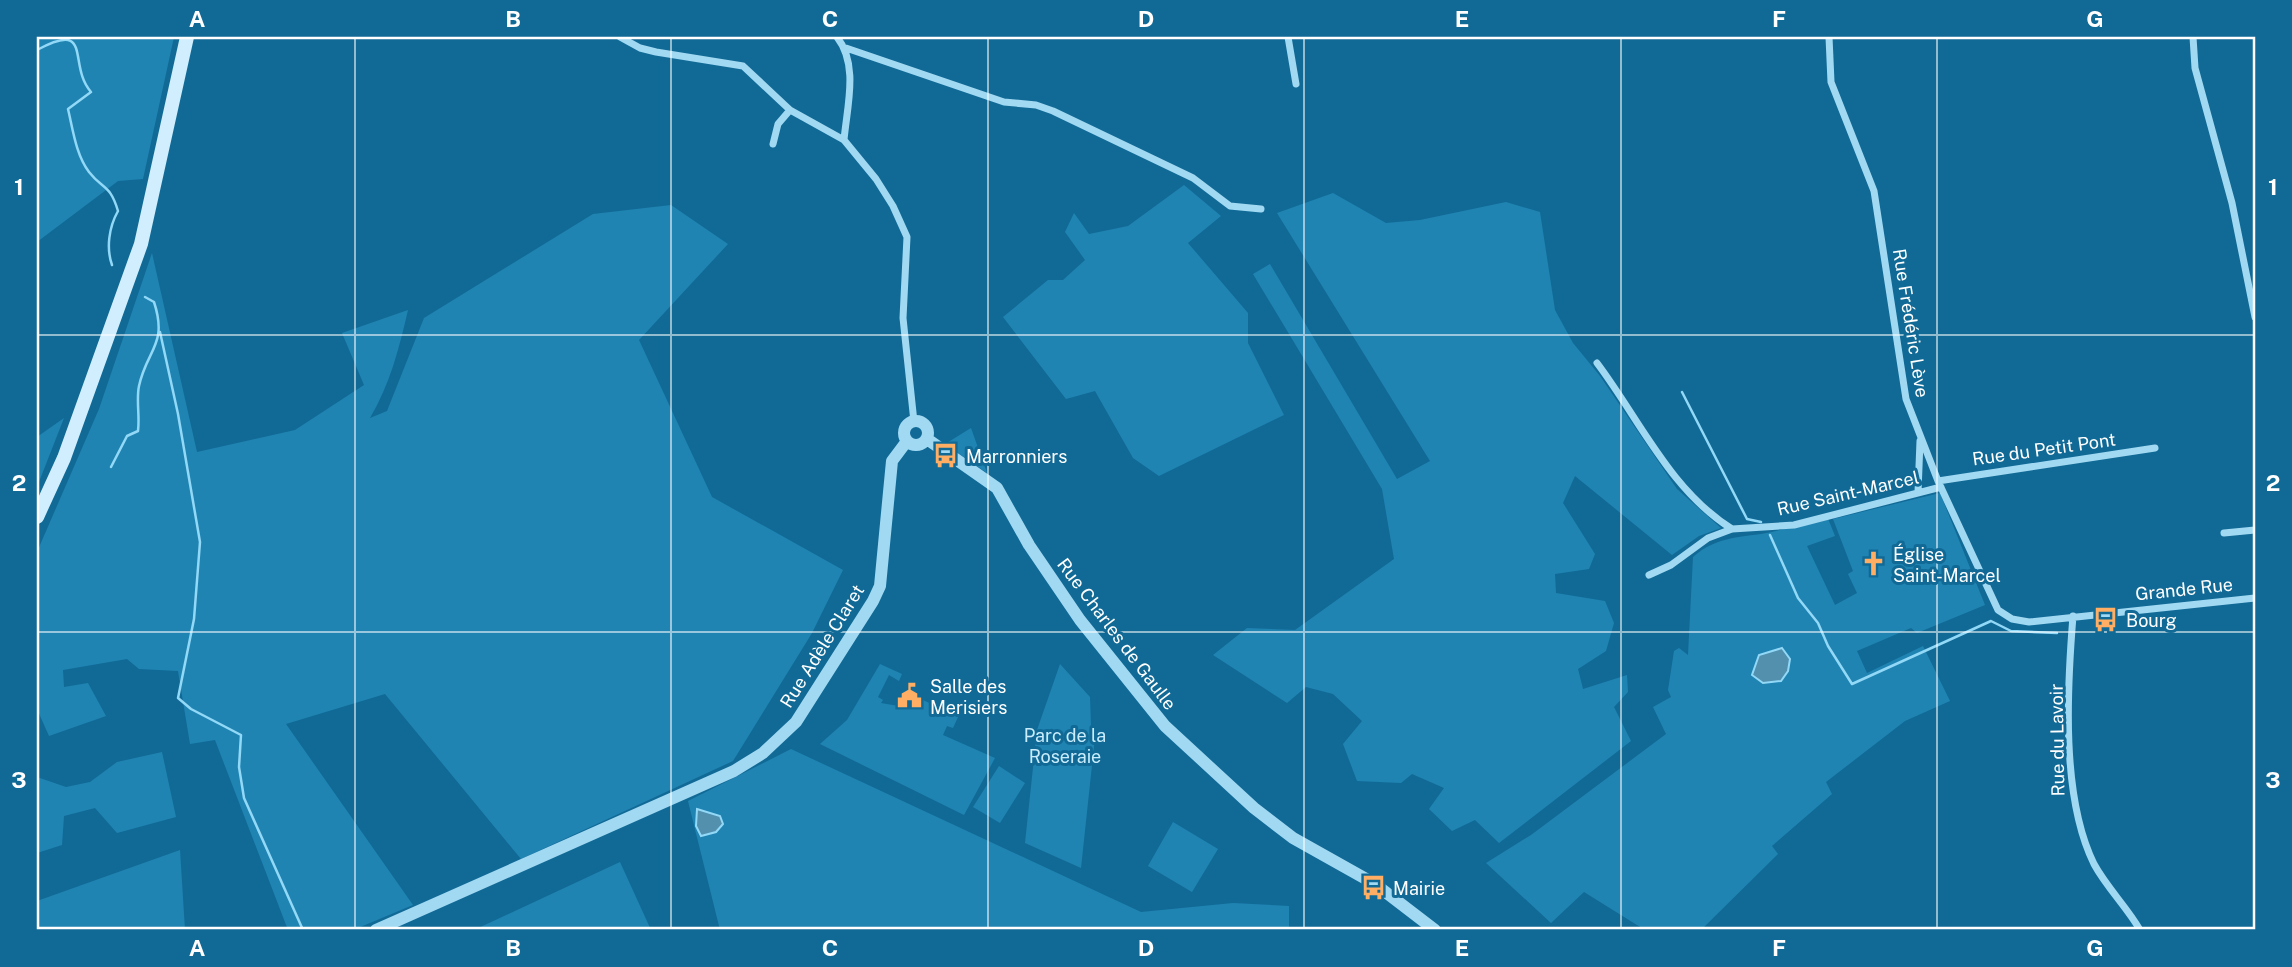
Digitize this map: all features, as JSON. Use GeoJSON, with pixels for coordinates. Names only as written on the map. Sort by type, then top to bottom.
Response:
{"type":"FeatureCollection","features":[{"type":"Feature","properties":{"kind":"main road"},"geometry":{"type":"LineString","coordinates":[[37,516],[64,458],[141,244],[187,37]]}},
{"type":"Feature","properties":{"kind":"street"},"geometry":{"type":"LineString","coordinates":[[620,37],[640,48],[656,52],[743,66],[790,110],[844,140],[876,179],[893,206],[906,237],[908,254],[903,318],[914,422]]}},
{"type":"Feature","properties":{"kind":"street"},"geometry":{"type":"LineString","coordinates":[[837,37],[846,48],[850,63],[844,140]]}},
{"type":"Feature","properties":{"kind":"street"},"geometry":{"type":"LineString","coordinates":[[1288,37],[1296,84]]}},
{"type":"Feature","properties":{"kind":"street","name":"Rue Frédéric Lève"},"geometry":{"type":"LineString","coordinates":[[1829,37],[1831,82],[1874,191],[1901,378],[1920,438],[1998,610],[2012,619],[2029,621],[2073,616]]}},
{"type":"Feature","properties":{"kind":"street"},"geometry":{"type":"LineString","coordinates":[[2193,37],[2195,68],[2232,203],[2255,317]]}},
{"type":"Feature","properties":{"kind":"street"},"geometry":{"type":"LineString","coordinates":[[846,48],[1004,102],[1053,111],[1193,178],[1230,206],[1261,209]]}},
{"type":"Feature","properties":{"kind":"street"},"geometry":{"type":"LineString","coordinates":[[773,144],[778,124],[790,110]]}},
{"type":"Feature","properties":{"kind":"street"},"geometry":{"type":"LineString","coordinates":[[1597,363],[1694,501],[1732,529]]}},
{"type":"Feature","properties":{"kind":"street"},"geometry":{"type":"LineString","coordinates":[[914,422],[926,426],[927,439],[916,445],[907,441],[905,431],[914,422]]}},
{"type":"Feature","properties":{"kind":"street"},"geometry":{"type":"LineString","coordinates":[[1918,492],[1920,438]]}},
{"type":"Feature","properties":{"kind":"street","name":"Rue Charles de Gaulle"},"geometry":{"type":"LineString","coordinates":[[927,439],[997,488],[1029,545],[1080,620],[1165,726],[1254,808],[1293,838],[1375,884],[1435,930]]}},
{"type":"Feature","properties":{"kind":"street","name":"Rue Adèle Claret"},"geometry":{"type":"LineString","coordinates":[[376,930],[734,771],[777,742],[796,722],[880,586],[892,461],[907,441]]}},
{"type":"Feature","properties":{"kind":"street","name":"Rue du Petit Pont"},"geometry":{"type":"LineString","coordinates":[[1940,484],[2155,448]]}},
{"type":"Feature","properties":{"kind":"street","name":"Rue Saint-Marcel"},"geometry":{"type":"LineString","coordinates":[[1649,575],[1671,565],[1708,538],[1732,529],[1794,525],[1940,484]]}},
{"type":"Feature","properties":{"kind":"street"},"geometry":{"type":"LineString","coordinates":[[2224,533],[2255,530]]}},
{"type":"Feature","properties":{"kind":"street","name":"Grande Rue"},"geometry":{"type":"LineString","coordinates":[[2073,616],[2255,598]]}},
{"type":"Feature","properties":{"kind":"street","name":"Rue du Lavoir"},"geometry":{"type":"LineString","coordinates":[[2073,616],[2070,739],[2074,804],[2093,861],[2105,884],[2140,930]]}},
{"type":"Feature","properties":{"kind":"green space"},"geometry":{"type":"Polygon","coordinates":[[[37,37],[174,37],[143,179],[118,181],[37,242],[37,37]]]}},
{"type":"Feature","properties":{"kind":"green space"},"geometry":{"type":"Polygon","coordinates":[[[1184,185],[1221,216],[1188,243],[1248,313],[1248,343],[1284,415],[1159,476],[1133,458],[1095,391],[1066,399],[1003,317],[1048,280],[1063,280],[1085,260],[1065,232],[1074,213],[1089,234],[1128,226],[1184,185]]]}},
{"type":"Feature","properties":{"kind":"green space"},"geometry":{"type":"Polygon","coordinates":[[[1333,193],[1386,223],[1420,220],[1506,202],[1540,212],[1555,310],[1573,343],[1600,376],[1677,489],[1721,528],[1699,536],[1672,555],[1575,476],[1563,503],[1595,554],[1589,569],[1555,574],[1556,593],[1605,601],[1614,623],[1606,651],[1578,669],[1583,689],[1627,675],[1628,692],[1614,707],[1631,741],[1499,843],[1475,820],[1452,831],[1429,809],[1444,788],[1412,774],[1401,783],[1357,781],[1343,744],[1362,721],[1333,694],[1306,687],[1287,703],[1213,655],[1247,628],[1295,630],[1394,559],[1382,489],[1253,274],[1270,264],[1397,479],[1430,461],[1277,213],[1333,193]]]}},
{"type":"Feature","properties":{"kind":"green space"},"geometry":{"type":"Polygon","coordinates":[[[671,205],[728,244],[639,340],[712,497],[843,570],[812,633],[733,761],[521,859],[385,694],[286,724],[413,905],[353,930],[288,930],[215,740],[190,744],[178,671],[139,669],[127,659],[63,670],[64,687],[88,683],[106,716],[49,736],[37,709],[37,552],[99,409],[152,253],[197,452],[295,430],[364,385],[342,333],[408,310],[393,366],[370,418],[387,411],[424,318],[593,214],[671,205]]]}},
{"type":"Feature","properties":{"kind":"green space"},"geometry":{"type":"Polygon","coordinates":[[[64,418],[37,487],[37,437],[64,418]]]}},
{"type":"Feature","properties":{"kind":"green space"},"geometry":{"type":"Polygon","coordinates":[[[971,428],[987,473],[945,444],[971,428]]]}},
{"type":"Feature","properties":{"kind":"green space"},"geometry":{"type":"Polygon","coordinates":[[[1940,493],[1985,605],[1917,633],[1911,628],[1857,651],[1867,673],[1923,646],[1950,701],[1905,721],[1826,782],[1832,794],[1772,846],[1778,854],[1701,930],[1645,930],[1584,892],[1551,923],[1486,863],[1531,835],[1666,734],[1653,707],[1671,697],[1668,690],[1674,651],[1679,648],[1688,655],[1693,557],[1721,541],[1772,532],[1827,516],[1835,536],[1807,546],[1835,605],[1857,593],[1848,574],[1853,571],[1833,519],[1940,493]]]}},
{"type":"Feature","properties":{"kind":"green space"},"geometry":{"type":"Polygon","coordinates":[[[880,664],[902,674],[899,681],[889,675],[878,697],[883,700],[881,703],[916,709],[921,699],[958,717],[953,728],[947,726],[943,735],[995,758],[964,815],[820,744],[847,720],[880,664]]]}},
{"type":"Feature","properties":{"kind":"green space","name":"Parc de la Roseraie"},"geometry":{"type":"Polygon","coordinates":[[[1060,664],[1090,697],[1091,726],[1095,737],[1081,868],[1025,843],[1037,730],[1060,664]]]}},
{"type":"Feature","properties":{"kind":"green space"},"geometry":{"type":"Polygon","coordinates":[[[791,749],[1141,912],[1233,903],[1289,906],[1289,930],[720,930],[688,801],[791,749]]]}},
{"type":"Feature","properties":{"kind":"green space"},"geometry":{"type":"Polygon","coordinates":[[[162,752],[176,817],[117,833],[95,808],[64,816],[62,845],[37,853],[37,777],[66,787],[90,782],[117,762],[162,752]]]}},
{"type":"Feature","properties":{"kind":"green space"},"geometry":{"type":"Polygon","coordinates":[[[999,766],[1025,783],[1000,823],[973,807],[999,766]]]}},
{"type":"Feature","properties":{"kind":"green space"},"geometry":{"type":"Polygon","coordinates":[[[1173,822],[1218,849],[1192,892],[1148,866],[1173,822]]]}},
{"type":"Feature","properties":{"kind":"green space"},"geometry":{"type":"Polygon","coordinates":[[[180,850],[185,930],[37,930],[37,901],[180,850]]]}},
{"type":"Feature","properties":{"kind":"green space"},"geometry":{"type":"Polygon","coordinates":[[[620,862],[651,930],[474,930],[620,862]]]}},
{"type":"Feature","properties":{"kind":"shaded area"},"geometry":{"type":"Polygon","coordinates":[[[1782,648],[1790,659],[1788,671],[1781,681],[1763,683],[1752,675],[1759,655],[1782,648]]]}},
{"type":"Feature","properties":{"kind":"shaded area"},"geometry":{"type":"Polygon","coordinates":[[[697,809],[720,816],[723,824],[716,832],[701,836],[696,826],[697,809]]]}},
{"type":"Feature","properties":{"kind":"waterway"},"geometry":{"type":"LineString","coordinates":[[37,50],[66,40],[73,43],[76,49],[80,70],[91,92],[68,109],[81,158],[89,172],[109,192],[118,211],[109,238],[112,265]]}},
{"type":"Feature","properties":{"kind":"waterway"},"geometry":{"type":"LineString","coordinates":[[111,467],[127,436],[138,431],[139,386],[158,338],[158,316],[154,302],[145,297]]}},
{"type":"Feature","properties":{"kind":"waterway"},"geometry":{"type":"LineString","coordinates":[[160,332],[178,414],[200,542],[194,619],[178,698],[191,709],[241,735],[239,767],[244,798],[303,930]]}},
{"type":"Feature","properties":{"kind":"waterway"},"geometry":{"type":"LineString","coordinates":[[1682,392],[1747,519],[1761,522]]}},
{"type":"Feature","properties":{"kind":"waterway"},"geometry":{"type":"LineString","coordinates":[[1770,535],[1798,598],[1818,623],[1828,646],[1852,684],[1991,621],[2011,631],[2057,633]]}},
{"type":"Feature","properties":{"kind":"place","name":"Marronniers"},"geometry":{"type":"Point","coordinates":[946,456]}},
{"type":"Feature","properties":{"kind":"place","name":"Église Saint-Marcel"},"geometry":{"type":"Point","coordinates":[1873,564]}},
{"type":"Feature","properties":{"kind":"place","name":"Bourg"},"geometry":{"type":"Point","coordinates":[2106,620]}},
{"type":"Feature","properties":{"kind":"place","name":"Salle des Merisiers"},"geometry":{"type":"Point","coordinates":[910,696]}},
{"type":"Feature","properties":{"kind":"place","name":"Mairie"},"geometry":{"type":"Point","coordinates":[1373,888]}}]}
